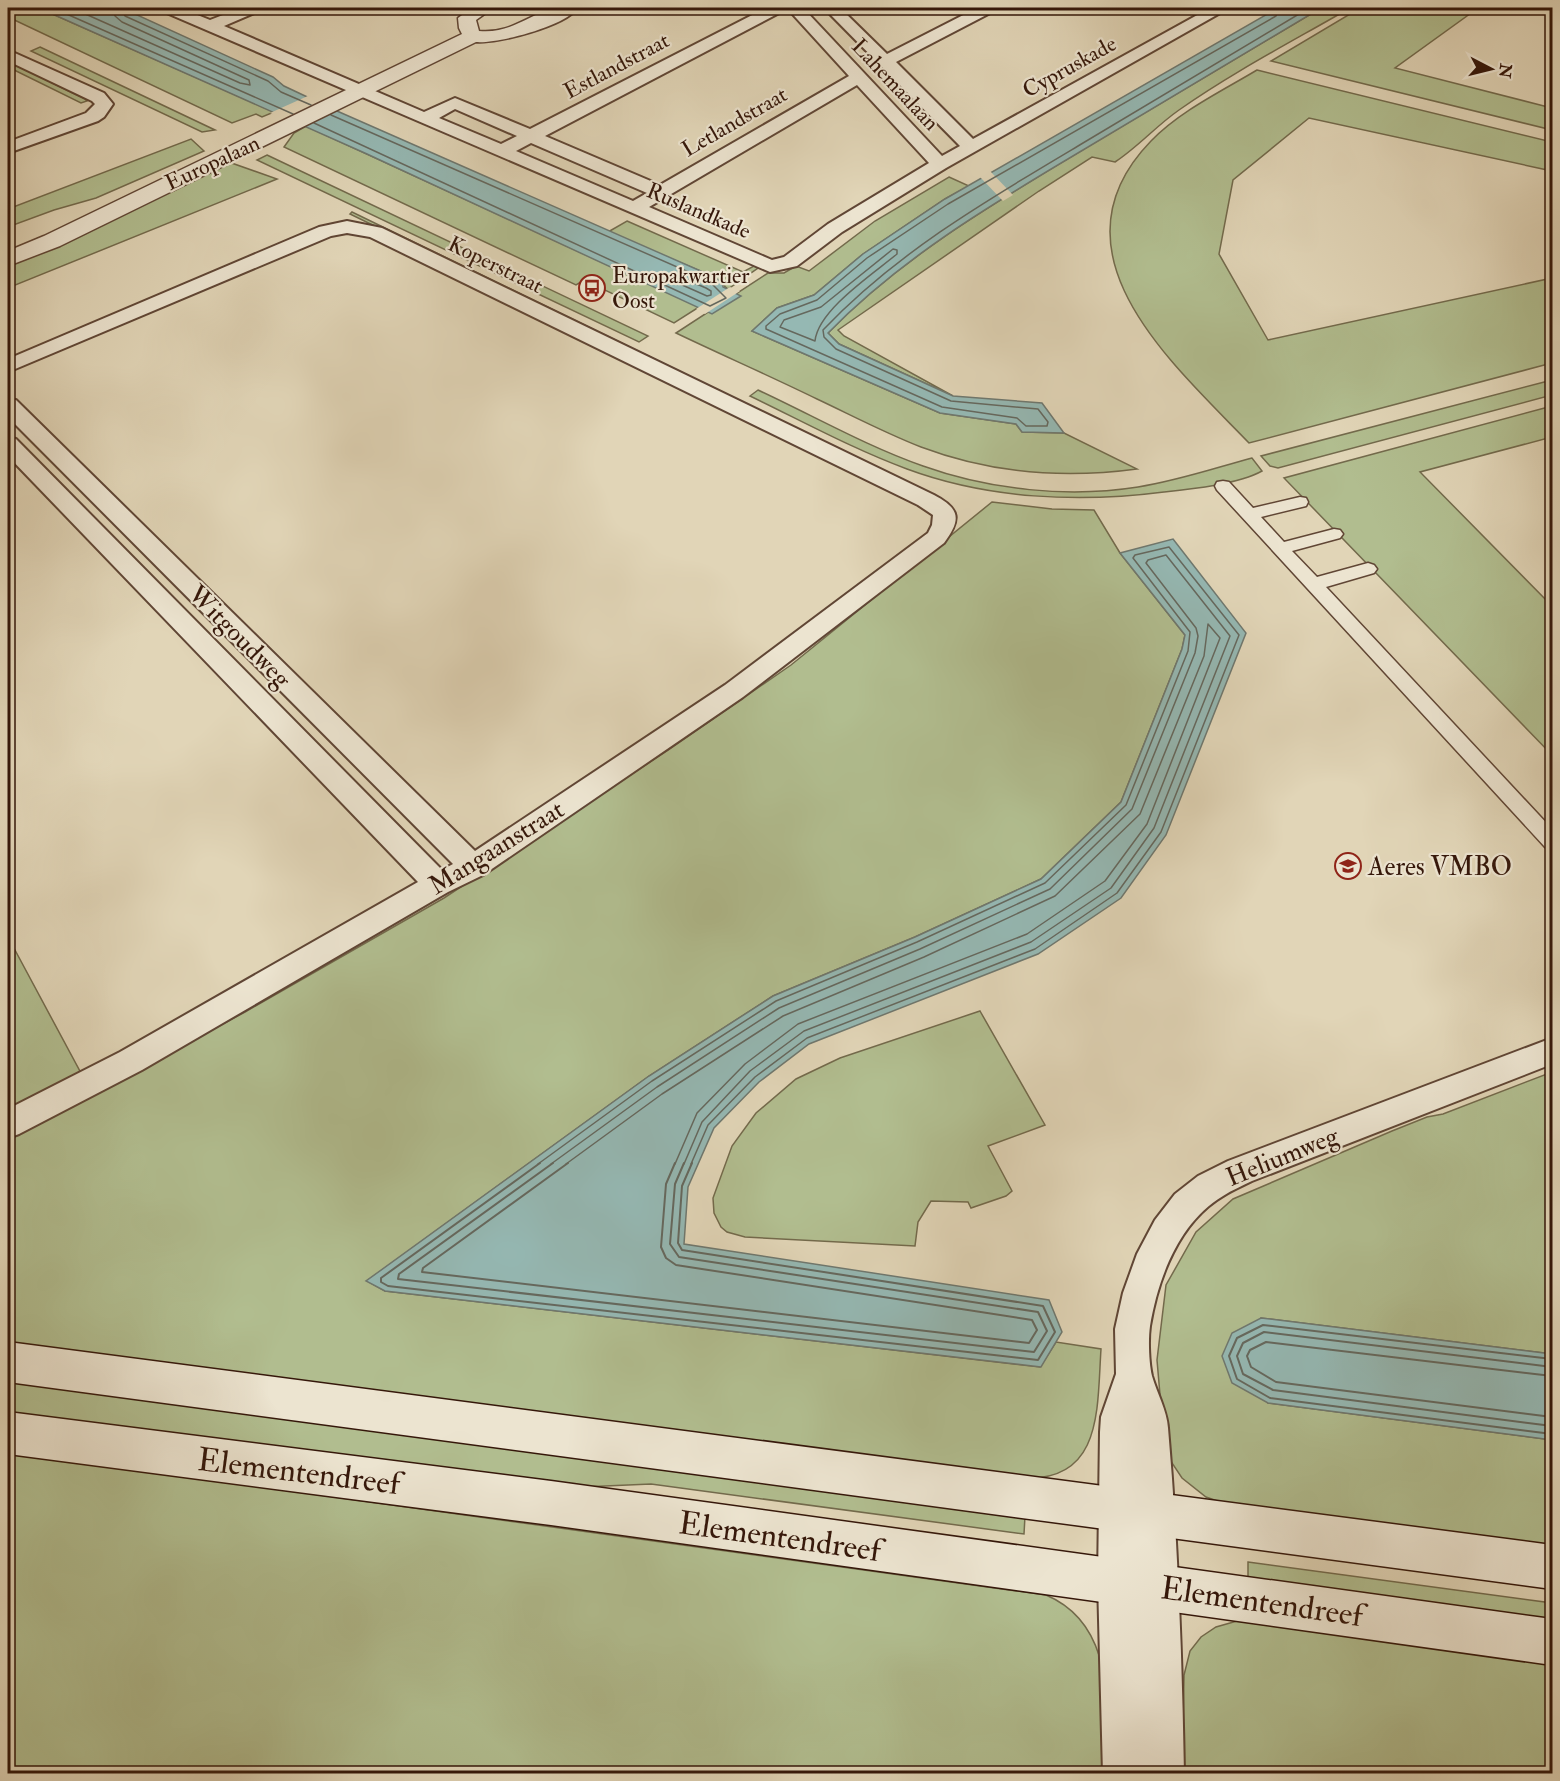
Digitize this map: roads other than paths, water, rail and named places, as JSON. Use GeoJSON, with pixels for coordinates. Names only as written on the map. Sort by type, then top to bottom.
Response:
{"type":"FeatureCollection","features":[{"type":"Feature","properties":{"kind":"main road"},"geometry":{"type":"LineString","coordinates":[[473,36],[468,28],[467,18],[484,8]]}},
{"type":"Feature","properties":{"kind":"main road","name":"Europalaan"},"geometry":{"type":"LineString","coordinates":[[8,259],[52,241],[344,93],[473,36],[490,37],[519,30],[569,8]]}},
{"type":"Feature","properties":{"kind":"main road","name":"Europalaan"},"geometry":{"type":"LineString","coordinates":[[47,220],[279,124]]}},
{"type":"Feature","properties":{"kind":"main road"},"geometry":{"type":"LineString","coordinates":[[8,1362],[1552,1567]]}},
{"type":"Feature","properties":{"kind":"main road","name":"Elementendreef"},"geometry":{"type":"LineString","coordinates":[[8,1433],[551,1503],[1552,1642]]}},
{"type":"Feature","properties":{"kind":"street","name":"Ruslandkade"},"geometry":{"type":"LineString","coordinates":[[168,8],[210,26],[344,93],[425,118],[770,266],[780,266],[790,262],[872,204],[940,164]]}},
{"type":"Feature","properties":{"kind":"street"},"geometry":{"type":"LineString","coordinates":[[746,13],[777,8]]}},
{"type":"Feature","properties":{"kind":"street","name":"Lahemaalaan"},"geometry":{"type":"LineString","coordinates":[[795,8],[940,164]]}},
{"type":"Feature","properties":{"kind":"street","name":"Lahemaalaan"},"geometry":{"type":"LineString","coordinates":[[832,8],[971,147]]}},
{"type":"Feature","properties":{"kind":"street"},"geometry":{"type":"LineString","coordinates":[[886,61],[988,8]]}},
{"type":"Feature","properties":{"kind":"street","name":"Cypruskade"},"geometry":{"type":"LineString","coordinates":[[940,164],[1221,8]]}},
{"type":"Feature","properties":{"kind":"street"},"geometry":{"type":"LineString","coordinates":[[210,26],[243,9]]}},
{"type":"Feature","properties":{"kind":"street","name":"Estlandstraat"},"geometry":{"type":"LineString","coordinates":[[502,151],[746,13]]}},
{"type":"Feature","properties":{"kind":"street"},"geometry":{"type":"LineString","coordinates":[[8,55],[98,97],[104,105],[92,117],[8,148]]}},
{"type":"Feature","properties":{"kind":"street","name":"Letlandstraat"},"geometry":{"type":"LineString","coordinates":[[634,208],[859,77]]}},
{"type":"Feature","properties":{"kind":"street","name":"Ruslandkade"},"geometry":{"type":"LineString","coordinates":[[425,118],[455,103],[660,192]]}},
{"type":"Feature","properties":{"kind":"street","name":"Koperstraat"},"geometry":{"type":"LineString","coordinates":[[8,366],[326,231],[358,227],[375,232],[915,494],[941,508],[946,518]]}},
{"type":"Feature","properties":{"kind":"street","name":"Witgoudweg"},"geometry":{"type":"LineString","coordinates":[[8,405],[473,867]]}},
{"type":"Feature","properties":{"kind":"street","name":"Witgoudweg"},"geometry":{"type":"LineString","coordinates":[[8,444],[438,884]]}},
{"type":"Feature","properties":{"kind":"street"},"geometry":{"type":"LineString","coordinates":[[1223,486],[1552,842]]}},
{"type":"Feature","properties":{"kind":"street"},"geometry":{"type":"LineString","coordinates":[[1250,514],[1300,502]]}},
{"type":"Feature","properties":{"kind":"street","name":"Mangaanstraat"},"geometry":{"type":"LineString","coordinates":[[8,1124],[131,1061],[438,884],[473,867],[734,691],[936,538],[944,528],[946,518]]}},
{"type":"Feature","properties":{"kind":"street"},"geometry":{"type":"LineString","coordinates":[[1281,548],[1334,534]]}},
{"type":"Feature","properties":{"kind":"street"},"geometry":{"type":"LineString","coordinates":[[1314,584],[1368,569]]}},
{"type":"Feature","properties":{"kind":"street","name":"Heliumweg"},"geometry":{"type":"LineString","coordinates":[[1137,1584],[1136,1512],[1150,1425],[1134,1374],[1132,1329],[1140,1293],[1154,1254],[1187,1205],[1210,1186],[1240,1171],[1552,1051]]}},
{"type":"Feature","properties":{"kind":"street"},"geometry":{"type":"LineString","coordinates":[[1124,1773],[1137,1584]]}},
{"type":"Feature","properties":{"kind":"street"},"geometry":{"type":"LineString","coordinates":[[1137,1584],[1163,1773]]}},
{"type":"Feature","properties":{"kind":"water"},"geometry":{"type":"Polygon","coordinates":[[[39,8],[122,8],[273,77],[284,86],[337,111],[712,276],[722,282],[723,287],[741,296],[712,314],[367,154],[39,8]]]}},
{"type":"Feature","properties":{"kind":"water"},"geometry":{"type":"Polygon","coordinates":[[[1278,8],[1321,8],[1049,170],[949,233],[886,280],[828,333],[839,344],[953,396],[1042,403],[1064,433],[1022,432],[1016,424],[940,413],[752,331],[777,308],[814,295],[863,254],[945,199],[1278,8]]]}},
{"type":"Feature","properties":{"kind":"water"},"geometry":{"type":"Polygon","coordinates":[[[1173,539],[1246,633],[1166,835],[1121,898],[1038,954],[809,1044],[759,1082],[714,1128],[688,1187],[684,1244],[1049,1300],[1062,1332],[1041,1367],[385,1291],[366,1281],[649,1076],[773,996],[915,937],[1041,879],[1121,802],[1182,649],[1185,635],[1120,553],[1173,539]]]}},
{"type":"Feature","properties":{"kind":"water"},"geometry":{"type":"Polygon","coordinates":[[[1261,1318],[1552,1354],[1552,1440],[1268,1403],[1232,1383],[1222,1356],[1232,1333],[1261,1318]]]}},
{"type":"Feature","properties":{"kind":"place","name":"Europakwartier Oost"},"geometry":{"type":"Point","coordinates":[592,288]}},
{"type":"Feature","properties":{"kind":"place","name":"Aeres VMBO"},"geometry":{"type":"Point","coordinates":[1348,866]}}]}
